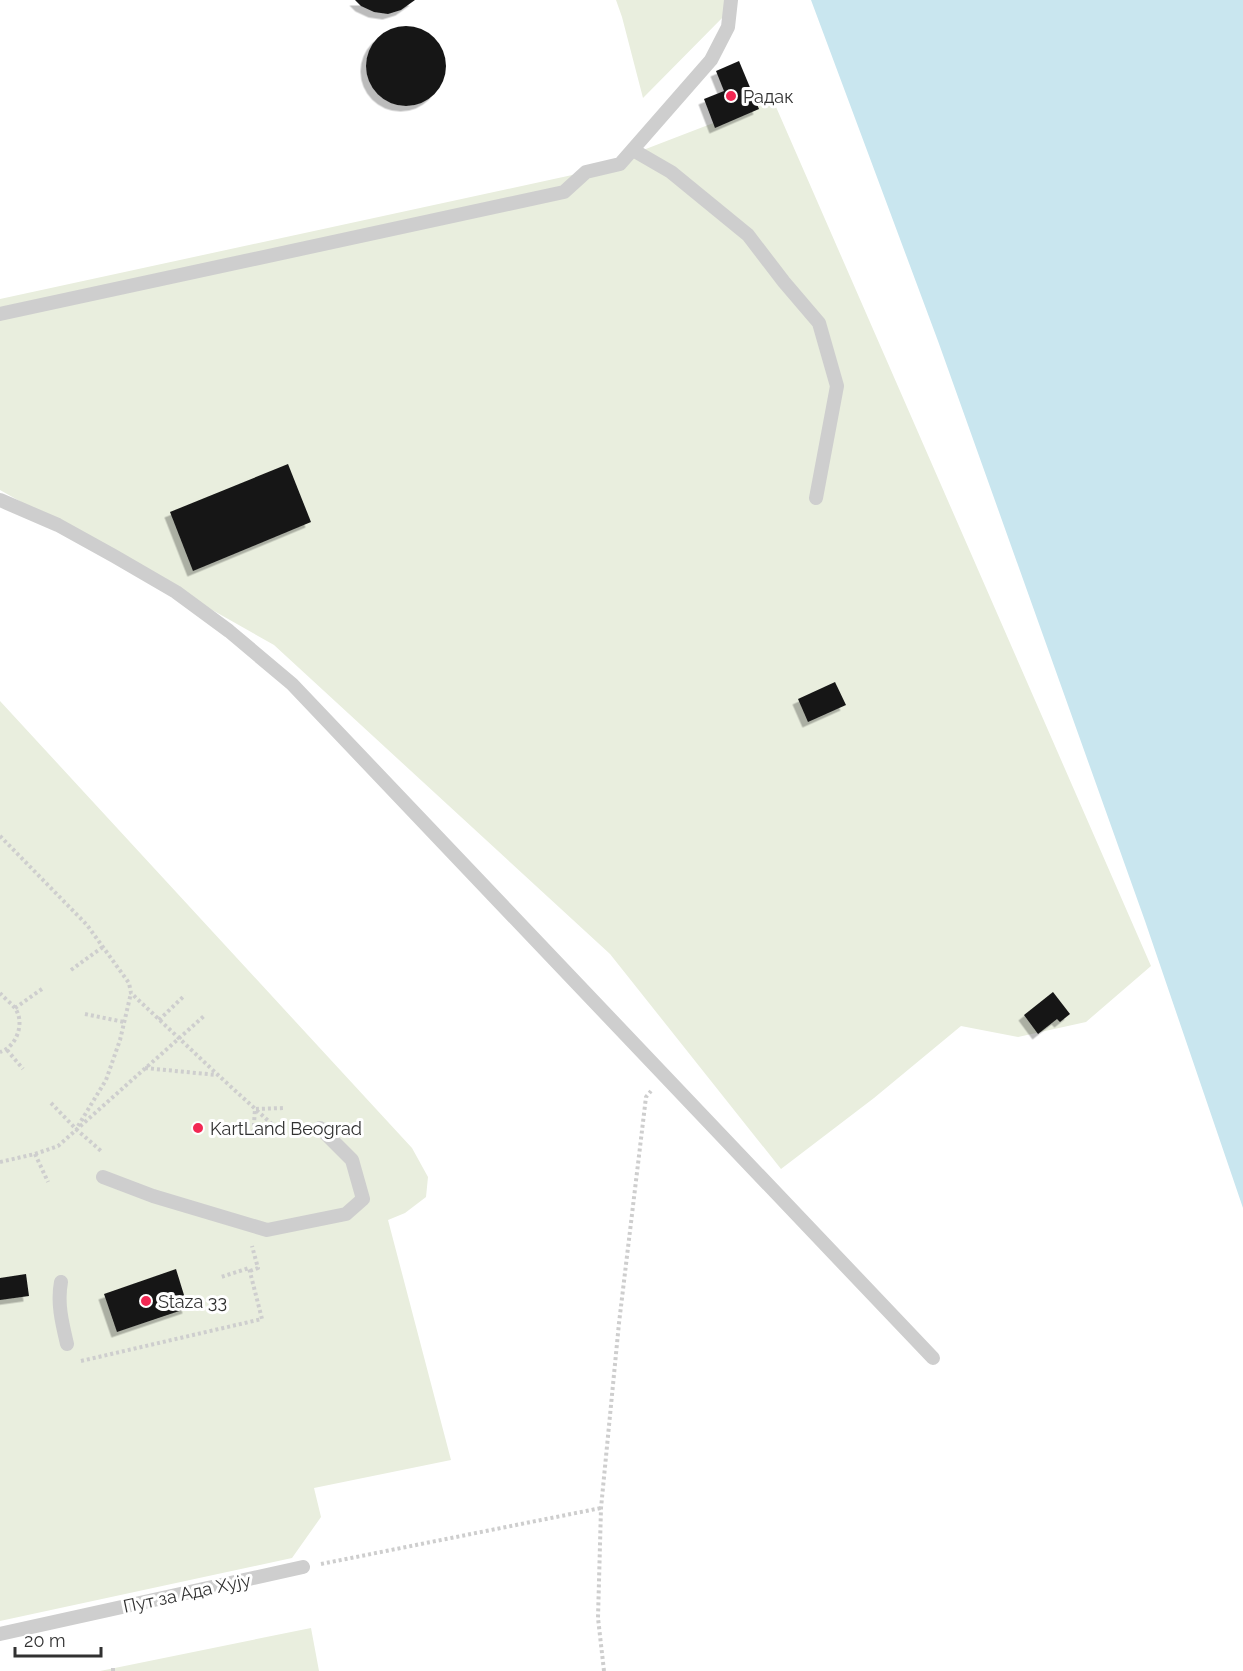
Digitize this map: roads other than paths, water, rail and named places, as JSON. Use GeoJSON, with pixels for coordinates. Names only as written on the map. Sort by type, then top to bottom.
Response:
{"type":"FeatureCollection","features":[{"type":"Feature","properties":{"kind":"lane"},"geometry":{"type":"LineString","coordinates":[[0,314],[564,192],[586,172],[620,164],[633,150],[711,60],[728,27],[731,0]]}},
{"type":"Feature","properties":{"kind":"lane"},"geometry":{"type":"LineString","coordinates":[[633,150],[671,172],[748,235],[819,323],[837,386],[816,498]]}},
{"type":"Feature","properties":{"kind":"lane"},"geometry":{"type":"LineString","coordinates":[[0,500],[58,525],[176,592],[229,631],[292,684],[933,1358]]}},
{"type":"Feature","properties":{"kind":"lane"},"geometry":{"type":"LineString","coordinates":[[103,1177],[153,1196],[267,1230],[346,1214],[363,1199],[352,1160],[320,1128]]}},
{"type":"Feature","properties":{"kind":"lane"},"geometry":{"type":"LineString","coordinates":[[61,1281],[59,1292],[67,1344]]}},
{"type":"Feature","properties":{"kind":"lane","name":"Пут за Ада Хују"},"geometry":{"type":"LineString","coordinates":[[0,1634],[303,1567]]}},
{"type":"Feature","properties":{"kind":"water"},"geometry":{"type":"Polygon","coordinates":[[[811,0],[1243,0],[1243,1208],[1145,921],[938,341],[811,0]]]}},
{"type":"Feature","properties":{"kind":"place","name":"Радак"},"geometry":{"type":"Point","coordinates":[731,96]}},
{"type":"Feature","properties":{"kind":"place","name":"KartLand Beograd"},"geometry":{"type":"Point","coordinates":[198,1128]}},
{"type":"Feature","properties":{"kind":"place","name":"Staza 33"},"geometry":{"type":"Point","coordinates":[146,1301]}}]}
